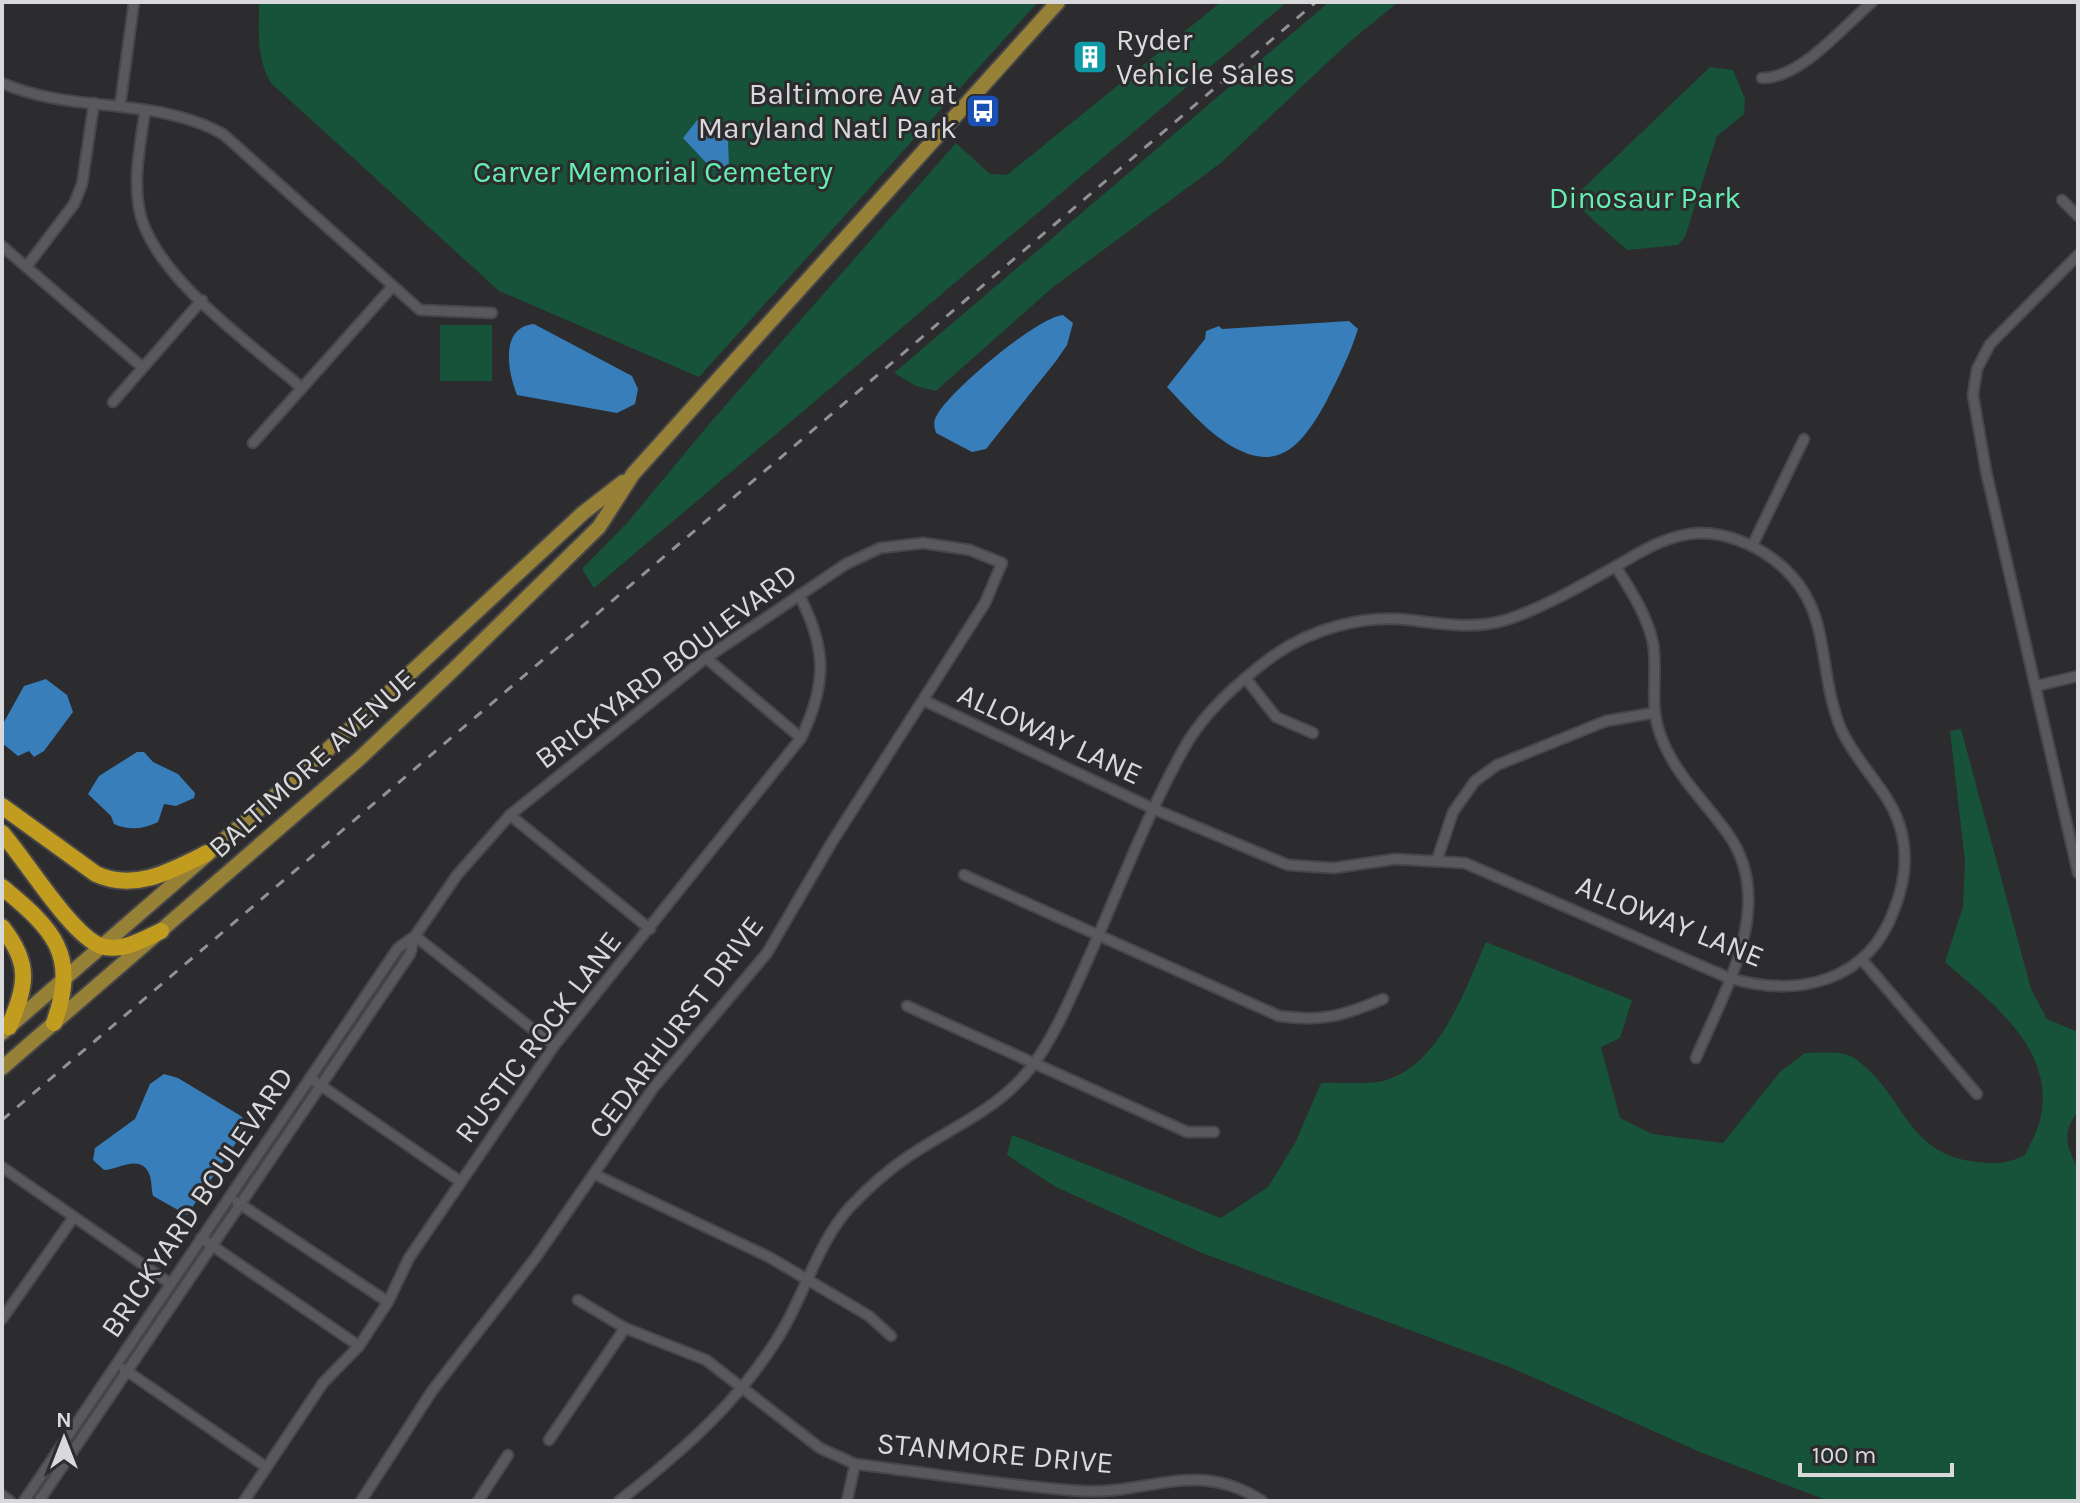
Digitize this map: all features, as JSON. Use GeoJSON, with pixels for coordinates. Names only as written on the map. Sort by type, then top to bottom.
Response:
{"type":"FeatureCollection","features":[{"type":"Feature","properties":{"kind":"highway"},"geometry":{"type":"LineString","coordinates":[[2,806],[96,874],[109,880],[143,880],[169,872],[207,853]]}},
{"type":"Feature","properties":{"kind":"highway"},"geometry":{"type":"LineString","coordinates":[[2,833],[78,930],[101,946],[125,946],[161,931]]}},
{"type":"Feature","properties":{"kind":"highway"},"geometry":{"type":"LineString","coordinates":[[2,887],[49,929],[62,956],[62,1001],[54,1023]]}},
{"type":"Feature","properties":{"kind":"highway"},"geometry":{"type":"LineString","coordinates":[[2,927],[21,957],[25,976],[24,992],[6,1030]]}},
{"type":"Feature","properties":{"kind":"main road","name":"BALTIMORE AVENUE"},"geometry":{"type":"LineString","coordinates":[[2,1068],[359,759],[599,527],[633,474],[1058,2]]}},
{"type":"Feature","properties":{"kind":"main road","name":"BALTIMORE AVENUE"},"geometry":{"type":"LineString","coordinates":[[6,1030],[324,753],[583,513],[633,474]]}},
{"type":"Feature","properties":{"kind":"street"},"geometry":{"type":"LineString","coordinates":[[120,106],[134,2]]}},
{"type":"Feature","properties":{"kind":"street"},"geometry":{"type":"LineString","coordinates":[[1762,78],[1780,77],[1795,69],[1872,2]]}},
{"type":"Feature","properties":{"kind":"street"},"geometry":{"type":"LineString","coordinates":[[2,83],[51,98],[198,119],[223,134],[420,310],[492,313]]}},
{"type":"Feature","properties":{"kind":"street"},"geometry":{"type":"LineString","coordinates":[[27,266],[78,194],[94,103]]}},
{"type":"Feature","properties":{"kind":"street"},"geometry":{"type":"LineString","coordinates":[[145,110],[137,175],[145,229],[158,255],[202,300],[302,388]]}},
{"type":"Feature","properties":{"kind":"street"},"geometry":{"type":"LineString","coordinates":[[2062,200],[2078,216]]}},
{"type":"Feature","properties":{"kind":"street"},"geometry":{"type":"LineString","coordinates":[[2,246],[141,366]]}},
{"type":"Feature","properties":{"kind":"street"},"geometry":{"type":"LineString","coordinates":[[2078,255],[1990,344],[1977,369],[1973,395],[1986,471],[2078,873]]}},
{"type":"Feature","properties":{"kind":"street"},"geometry":{"type":"LineString","coordinates":[[253,443],[392,287]]}},
{"type":"Feature","properties":{"kind":"street"},"geometry":{"type":"LineString","coordinates":[[113,402],[141,366],[202,300]]}},
{"type":"Feature","properties":{"kind":"street"},"geometry":{"type":"LineString","coordinates":[[1753,544],[1804,439]]}},
{"type":"Feature","properties":{"kind":"street","name":"ALLOWAY LANE"},"geometry":{"type":"LineString","coordinates":[[925,701],[1156,810],[1288,865],[1334,868],[1395,859],[1465,863],[1507,878],[1729,978],[1755,985],[1781,987],[1823,981],[1864,962],[1888,927],[1906,870],[1903,836],[1892,805],[1842,731],[1828,680],[1823,639],[1812,603],[1789,571],[1753,544],[1702,533],[1653,543],[1552,602],[1504,621],[1463,626],[1377,618],[1340,625],[1274,655],[1213,709],[1189,741],[1156,810]]}},
{"type":"Feature","properties":{"kind":"street","name":"BRICKYARD BOULEVARD"},"geometry":{"type":"LineString","coordinates":[[39,1501],[322,1087],[410,954],[415,936],[457,875],[510,815],[706,658],[865,553],[900,543],[940,544],[1002,563]]}},
{"type":"Feature","properties":{"kind":"street","name":"CEDARHURST DRIVE"},"geometry":{"type":"LineString","coordinates":[[361,1501],[440,1380],[523,1276],[596,1175],[654,1087],[767,953],[832,842],[985,603],[1002,563]]}},
{"type":"Feature","properties":{"kind":"street"},"geometry":{"type":"LineString","coordinates":[[1616,567],[1644,614],[1653,644],[1653,713],[1666,752],[1683,781],[1731,838],[1747,879],[1749,914],[1743,944],[1696,1058]]}},
{"type":"Feature","properties":{"kind":"street","name":"RUSTIC ROCK LANE"},"geometry":{"type":"LineString","coordinates":[[244,1501],[323,1383],[359,1346],[388,1302],[409,1258],[554,1046],[801,738],[813,714],[822,669],[815,625],[799,595]]}},
{"type":"Feature","properties":{"kind":"street"},"geometry":{"type":"LineString","coordinates":[[706,658],[801,738]]}},
{"type":"Feature","properties":{"kind":"street"},"geometry":{"type":"LineString","coordinates":[[2036,686],[2078,676]]}},
{"type":"Feature","properties":{"kind":"street"},"geometry":{"type":"LineString","coordinates":[[1247,680],[1276,717],[1313,733]]}},
{"type":"Feature","properties":{"kind":"street"},"geometry":{"type":"LineString","coordinates":[[1437,860],[1453,812],[1475,781],[1497,765],[1606,721],[1653,713]]}},
{"type":"Feature","properties":{"kind":"street"},"geometry":{"type":"LineString","coordinates":[[619,1501],[684,1448],[745,1386],[787,1322],[843,1216],[908,1157],[967,1124],[1000,1101],[1033,1065],[1061,1019],[1156,810]]}},
{"type":"Feature","properties":{"kind":"street"},"geometry":{"type":"LineString","coordinates":[[510,815],[650,929]]}},
{"type":"Feature","properties":{"kind":"street"},"geometry":{"type":"LineString","coordinates":[[2067,824],[2078,821]]}},
{"type":"Feature","properties":{"kind":"street"},"geometry":{"type":"LineString","coordinates":[[964,875],[1279,1016],[1310,1020],[1341,1017],[1383,999]]}},
{"type":"Feature","properties":{"kind":"street"},"geometry":{"type":"LineString","coordinates":[[415,936],[554,1046]]}},
{"type":"Feature","properties":{"kind":"street","name":"BRICKYARD BOULEVARD"},"geometry":{"type":"LineString","coordinates":[[24,1501],[398,948],[415,936]]}},
{"type":"Feature","properties":{"kind":"street"},"geometry":{"type":"LineString","coordinates":[[1864,962],[1977,1094]]}},
{"type":"Feature","properties":{"kind":"street"},"geometry":{"type":"LineString","coordinates":[[907,1006],[1187,1132],[1214,1132]]}},
{"type":"Feature","properties":{"kind":"street"},"geometry":{"type":"LineString","coordinates":[[310,1078],[461,1182]]}},
{"type":"Feature","properties":{"kind":"street"},"geometry":{"type":"LineString","coordinates":[[2,1167],[171,1284]]}},
{"type":"Feature","properties":{"kind":"street"},"geometry":{"type":"LineString","coordinates":[[596,1175],[769,1257],[869,1316],[891,1336]]}},
{"type":"Feature","properties":{"kind":"street"},"geometry":{"type":"LineString","coordinates":[[230,1196],[388,1302]]}},
{"type":"Feature","properties":{"kind":"street"},"geometry":{"type":"LineString","coordinates":[[2,1319],[73,1218]]}},
{"type":"Feature","properties":{"kind":"street"},"geometry":{"type":"LineString","coordinates":[[201,1238],[359,1346]]}},
{"type":"Feature","properties":{"kind":"street","name":"STANMORE DRIVE"},"geometry":{"type":"LineString","coordinates":[[578,1300],[625,1328],[706,1360],[745,1386],[807,1439],[855,1464],[1084,1496],[1185,1478],[1224,1484],[1262,1501]]}},
{"type":"Feature","properties":{"kind":"street"},"geometry":{"type":"LineString","coordinates":[[549,1440],[625,1328]]}},
{"type":"Feature","properties":{"kind":"street"},"geometry":{"type":"LineString","coordinates":[[116,1364],[266,1467]]}},
{"type":"Feature","properties":{"kind":"street"},"geometry":{"type":"LineString","coordinates":[[478,1501],[508,1455]]}},
{"type":"Feature","properties":{"kind":"street"},"geometry":{"type":"LineString","coordinates":[[847,1501],[855,1464]]}},
{"type":"Feature","properties":{"kind":"street"},"geometry":{"type":"LineString","coordinates":[[2,1495],[10,1501]]}},
{"type":"Feature","properties":{"kind":"green space","name":"Carver Memorial Cemetery"},"geometry":{"type":"Polygon","coordinates":[[[259,2],[1038,2],[699,377],[499,291],[271,83],[261,54],[259,2]]]}},
{"type":"Feature","properties":{"kind":"green space"},"geometry":{"type":"Polygon","coordinates":[[[1221,2],[1287,2],[594,588],[582,569],[627,523],[710,423],[956,143],[990,174],[1007,175],[1221,2]]]}},
{"type":"Feature","properties":{"kind":"green space"},"geometry":{"type":"Polygon","coordinates":[[[1329,2],[1398,2],[1347,44],[1222,162],[1052,288],[936,391],[916,386],[894,373],[1329,2]]]}},
{"type":"Feature","properties":{"kind":"green space","name":"Dinosaur Park"},"geometry":{"type":"Polygon","coordinates":[[[1710,67],[1733,70],[1745,99],[1744,114],[1717,136],[1685,237],[1678,245],[1627,250],[1571,200],[1710,67]]]}},
{"type":"Feature","properties":{"kind":"green space"},"geometry":{"type":"Polygon","coordinates":[[[440,325],[492,325],[492,381],[440,381],[440,325]]]}},
{"type":"Feature","properties":{"kind":"green space"},"geometry":{"type":"Polygon","coordinates":[[[1961,729],[2031,989],[2047,1019],[2078,1032],[2078,1112],[2069,1126],[2068,1140],[2078,1169],[2078,1501],[1829,1501],[1700,1452],[1512,1368],[1202,1253],[1056,1187],[1007,1155],[1012,1135],[1221,1218],[1268,1187],[1295,1143],[1321,1083],[1383,1081],[1403,1073],[1420,1060],[1448,1024],[1486,942],[1632,1000],[1620,1038],[1601,1047],[1620,1118],[1652,1134],[1723,1143],[1780,1072],[1805,1053],[1837,1053],[1849,1055],[1871,1072],[1920,1135],[1934,1147],[1953,1157],[1977,1162],[2002,1163],[2019,1158],[2025,1155],[2040,1120],[2043,1095],[2039,1071],[2030,1050],[2000,1011],[1945,962],[1963,907],[1965,861],[1950,731],[1961,729]]]}},
{"type":"Feature","properties":{"kind":"water"},"geometry":{"type":"Polygon","coordinates":[[[698,119],[710,122],[728,140],[729,167],[712,169],[683,138],[698,119]]]}},
{"type":"Feature","properties":{"kind":"water"},"geometry":{"type":"Polygon","coordinates":[[[1063,315],[1073,323],[1067,345],[986,449],[972,452],[936,433],[934,424],[937,415],[976,373],[1034,328],[1063,315]]]}},
{"type":"Feature","properties":{"kind":"water"},"geometry":{"type":"Polygon","coordinates":[[[1349,321],[1358,329],[1326,402],[1297,443],[1274,456],[1260,457],[1225,442],[1167,387],[1205,339],[1206,331],[1219,326],[1222,329],[1349,321]]]}},
{"type":"Feature","properties":{"kind":"water"},"geometry":{"type":"Polygon","coordinates":[[[534,324],[632,376],[638,389],[635,404],[617,413],[517,395],[509,364],[511,342],[515,333],[534,324]]]}},
{"type":"Feature","properties":{"kind":"water"},"geometry":{"type":"Polygon","coordinates":[[[46,679],[67,695],[73,712],[44,751],[34,757],[29,751],[18,756],[2,743],[4,722],[24,686],[46,679]]]}},
{"type":"Feature","properties":{"kind":"water"},"geometry":{"type":"Polygon","coordinates":[[[137,752],[144,752],[153,762],[178,774],[195,793],[194,798],[176,806],[164,804],[158,822],[131,828],[114,824],[111,816],[88,794],[99,776],[137,752]]]}},
{"type":"Feature","properties":{"kind":"water"},"geometry":{"type":"Polygon","coordinates":[[[164,1074],[178,1078],[241,1116],[248,1125],[187,1215],[153,1196],[150,1176],[141,1165],[129,1164],[104,1170],[93,1160],[95,1148],[135,1119],[150,1084],[164,1074]]]}},
{"type":"Feature","properties":{"kind":"railway"},"geometry":{"type":"LineString","coordinates":[[2,1120],[1316,2]]}},
{"type":"Feature","properties":{"kind":"place","name":"Ryder Vehicle Sales"},"geometry":{"type":"Point","coordinates":[1090,57]}},
{"type":"Feature","properties":{"kind":"place","name":"Baltimore Av at Maryland Natl Park"},"geometry":{"type":"Point","coordinates":[983,111]}}]}
